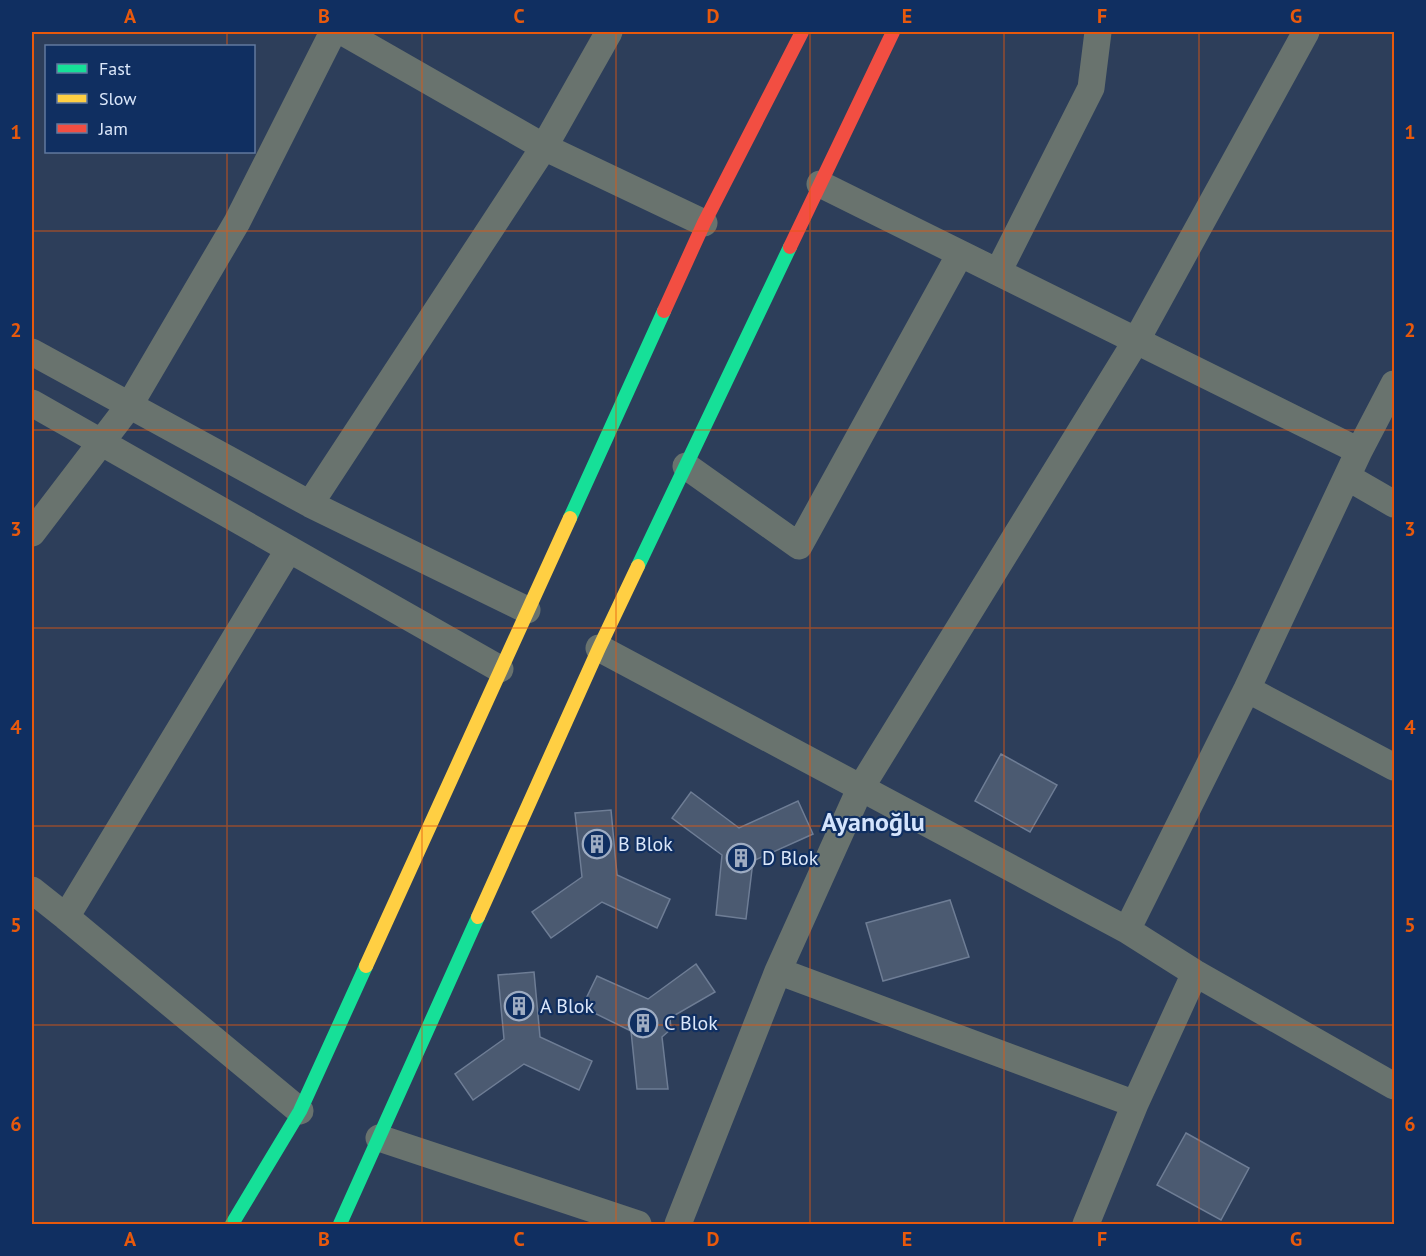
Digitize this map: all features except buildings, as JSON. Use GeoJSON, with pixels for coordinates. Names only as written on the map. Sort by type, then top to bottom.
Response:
{"type":"FeatureCollection","features":[{"type":"Feature","properties":{"kind":"street"},"geometry":{"type":"LineString","coordinates":[[32,532],[129,406],[237,222],[333,32]]}},
{"type":"Feature","properties":{"kind":"street"},"geometry":{"type":"LineString","coordinates":[[343,32],[544,147],[704,224]]}},
{"type":"Feature","properties":{"kind":"street"},"geometry":{"type":"LineString","coordinates":[[310,504],[544,147],[609,32]]}},
{"type":"Feature","properties":{"kind":"street"},"geometry":{"type":"LineString","coordinates":[[232,1224],[300,1111],[704,224],[802,32]]}},
{"type":"Feature","properties":{"kind":"street"},"geometry":{"type":"LineString","coordinates":[[340,1224],[599,648],[894,32]]}},
{"type":"Feature","properties":{"kind":"street"},"geometry":{"type":"LineString","coordinates":[[998,272],[1091,88],[1098,32]]}},
{"type":"Feature","properties":{"kind":"street"},"geometry":{"type":"LineString","coordinates":[[678,1224],[778,971],[860,789],[1136,340],[1306,32]]}},
{"type":"Feature","properties":{"kind":"street"},"geometry":{"type":"LineString","coordinates":[[820,184],[1359,451]]}},
{"type":"Feature","properties":{"kind":"street"},"geometry":{"type":"LineString","coordinates":[[686,466],[799,546],[960,254]]}},
{"type":"Feature","properties":{"kind":"street"},"geometry":{"type":"LineString","coordinates":[[32,352],[310,504],[527,610]]}},
{"type":"Feature","properties":{"kind":"street"},"geometry":{"type":"LineString","coordinates":[[1127,930],[1247,689],[1349,478],[1359,451],[1395,384]]}},
{"type":"Feature","properties":{"kind":"street"},"geometry":{"type":"LineString","coordinates":[[32,403],[500,669]]}},
{"type":"Feature","properties":{"kind":"street"},"geometry":{"type":"LineString","coordinates":[[1349,478],[1395,504]]}},
{"type":"Feature","properties":{"kind":"street"},"geometry":{"type":"LineString","coordinates":[[66,917],[289,549]]}},
{"type":"Feature","properties":{"kind":"street"},"geometry":{"type":"LineString","coordinates":[[599,648],[1127,930],[1196,973],[1395,1086]]}},
{"type":"Feature","properties":{"kind":"street"},"geometry":{"type":"LineString","coordinates":[[1247,689],[1395,767]]}},
{"type":"Feature","properties":{"kind":"street"},"geometry":{"type":"LineString","coordinates":[[32,890],[300,1111]]}},
{"type":"Feature","properties":{"kind":"street"},"geometry":{"type":"LineString","coordinates":[[778,971],[1135,1104]]}},
{"type":"Feature","properties":{"kind":"street"},"geometry":{"type":"LineString","coordinates":[[1086,1224],[1135,1104],[1196,973]]}},
{"type":"Feature","properties":{"kind":"street"},"geometry":{"type":"LineString","coordinates":[[379,1138],[638,1224]]}},
{"type":"Feature","properties":{"kind":"street"},"geometry":{"type":"LineString","coordinates":[[245,1224],[244,1211],[249,1195]]}},
{"type":"Feature","properties":{"kind":"traffic: fast"},"geometry":{"type":"LineString","coordinates":[[638,566],[790,247]]}},
{"type":"Feature","properties":{"kind":"traffic: fast"},"geometry":{"type":"LineString","coordinates":[[570,518],[664,311]]}},
{"type":"Feature","properties":{"kind":"traffic: fast"},"geometry":{"type":"LineString","coordinates":[[340,1224],[478,917]]}},
{"type":"Feature","properties":{"kind":"traffic: fast"},"geometry":{"type":"LineString","coordinates":[[232,1224],[300,1111],[366,966]]}},
{"type":"Feature","properties":{"kind":"traffic: slow"},"geometry":{"type":"LineString","coordinates":[[366,966],[570,518]]}},
{"type":"Feature","properties":{"kind":"traffic: slow"},"geometry":{"type":"LineString","coordinates":[[478,917],[638,566]]}},
{"type":"Feature","properties":{"kind":"traffic: jam"},"geometry":{"type":"LineString","coordinates":[[664,311],[704,223],[802,32]]}},
{"type":"Feature","properties":{"kind":"traffic: jam"},"geometry":{"type":"LineString","coordinates":[[790,247],[893,32]]}},
{"type":"Feature","properties":{"kind":"place","name":"B Blok"},"geometry":{"type":"Point","coordinates":[597,844]}},
{"type":"Feature","properties":{"kind":"place","name":"D Blok"},"geometry":{"type":"Point","coordinates":[741,858]}},
{"type":"Feature","properties":{"kind":"place","name":"A Blok"},"geometry":{"type":"Point","coordinates":[519,1006]}},
{"type":"Feature","properties":{"kind":"place","name":"C Blok"},"geometry":{"type":"Point","coordinates":[643,1023]}},
{"type":"Feature","properties":{"kind":"district","name":"Ayanoğlu"},"geometry":{"type":"Point","coordinates":[873,821]}}]}
